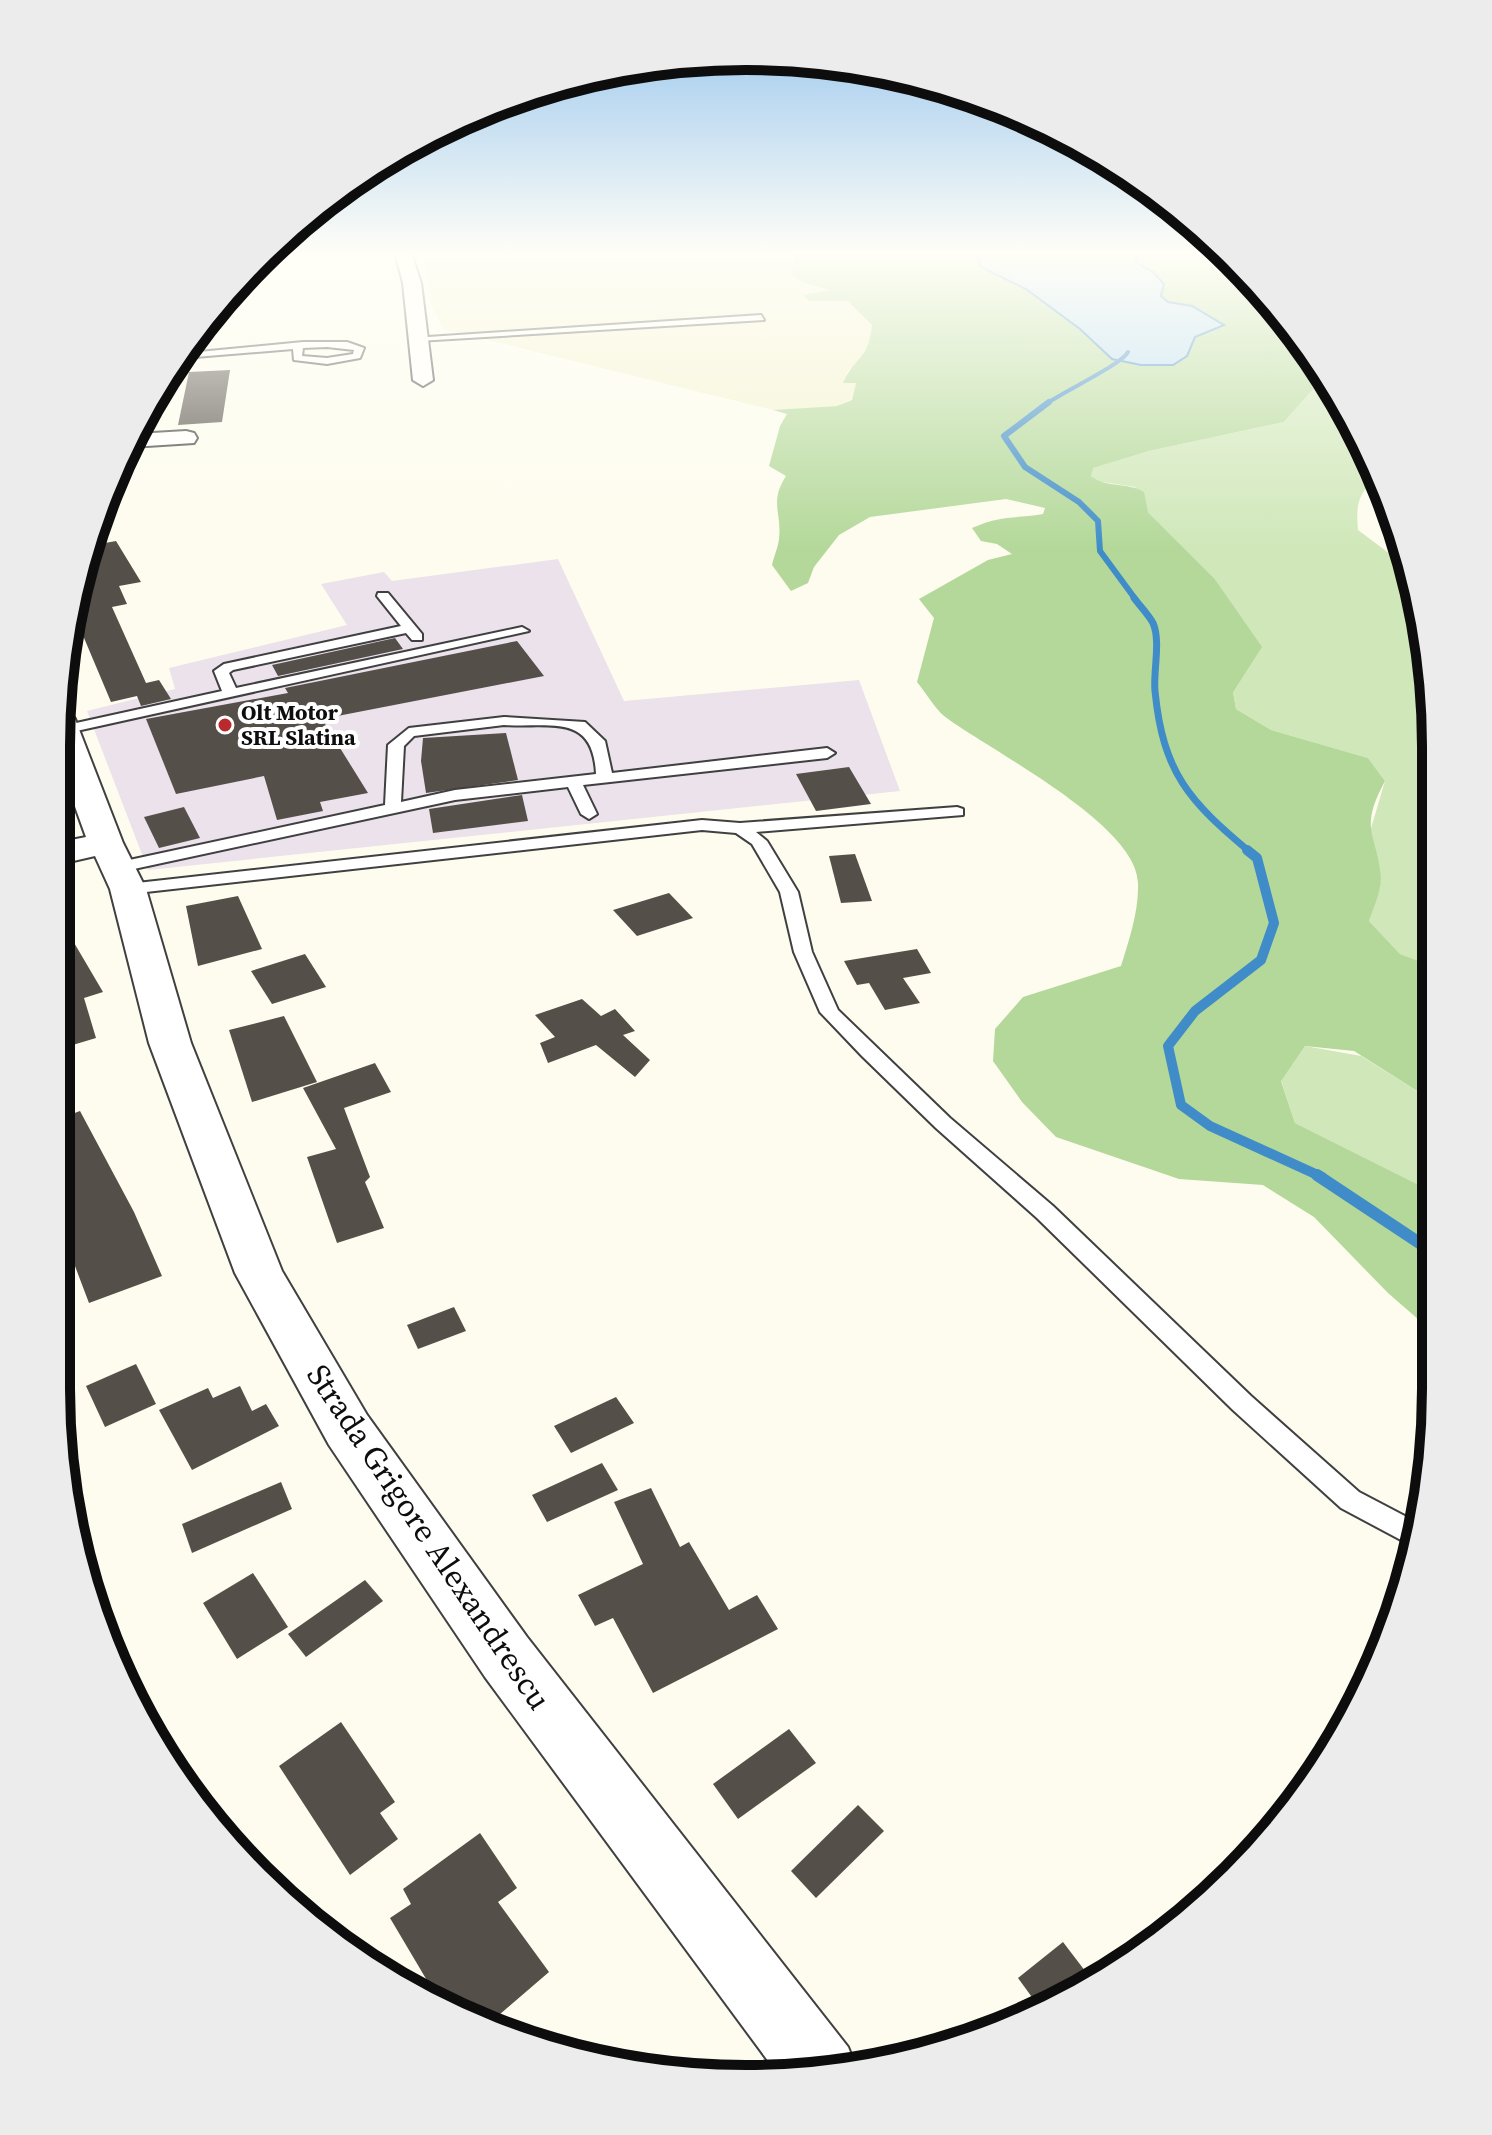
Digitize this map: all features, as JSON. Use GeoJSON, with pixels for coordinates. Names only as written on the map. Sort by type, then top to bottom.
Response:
{"type":"FeatureCollection","features":[{"type":"Feature","properties":{"kind":"street"},"geometry":{"type":"LineString","coordinates":[[420,352],[423,380]]}},
{"type":"Feature","properties":{"kind":"street"},"geometry":{"type":"LineString","coordinates":[[144,440],[186,438]]}},
{"type":"Feature","properties":{"kind":"street","name":"Strada Grigore Alexandrescu"},"geometry":{"type":"LineString","coordinates":[[70,755],[102,863],[259,1273],[348,1430],[506,1657],[813,2061]]}},
{"type":"Feature","properties":{"kind":"lane"},"geometry":{"type":"LineString","coordinates":[[195,355],[247,352]]}},
{"type":"Feature","properties":{"kind":"lane"},"geometry":{"type":"LineString","coordinates":[[298,352],[297,358],[309,361],[349,359],[357,356],[358,352]]}},
{"type":"Feature","properties":{"kind":"lane"},"geometry":{"type":"LineString","coordinates":[[383,596],[426,649]]}},
{"type":"Feature","properties":{"kind":"lane"},"geometry":{"type":"LineString","coordinates":[[230,692],[221,677],[221,671],[229,667],[410,628]]}},
{"type":"Feature","properties":{"kind":"lane"},"geometry":{"type":"LineString","coordinates":[[71,723],[522,631]]}},
{"type":"Feature","properties":{"kind":"lane"},"geometry":{"type":"LineString","coordinates":[[393,805],[396,745],[409,732],[504,721],[568,722],[589,729],[603,751],[604,778]]}},
{"type":"Feature","properties":{"kind":"lane"},"geometry":{"type":"LineString","coordinates":[[102,863],[393,805],[827,753]]}},
{"type":"Feature","properties":{"kind":"lane"},"geometry":{"type":"LineString","coordinates":[[573,782],[589,814]]}},
{"type":"Feature","properties":{"kind":"lane"},"geometry":{"type":"LineString","coordinates":[[102,863],[702,825],[740,828],[957,812]]}},
{"type":"Feature","properties":{"kind":"lane"},"geometry":{"type":"LineString","coordinates":[[740,828],[759,841],[789,892],[803,952],[830,1012],[943,1123],[1045,1212],[1274,1432],[1350,1500],[1407,1531]]}},
{"type":"Feature","properties":{"kind":"shaded area"},"geometry":{"type":"Polygon","coordinates":[[[558,559],[624,701],[859,680],[900,791],[148,870],[87,711],[175,689],[169,668],[347,625],[321,584],[384,572],[392,581],[558,559]]]}},
{"type":"Feature","properties":{"kind":"green space"},"geometry":{"type":"Polygon","coordinates":[[[535,352],[868,352],[848,371],[844,383],[856,382],[852,399],[837,406],[773,410],[535,352]]]}},
{"type":"Feature","properties":{"kind":"green space"},"geometry":{"type":"Polygon","coordinates":[[[864,352],[1295,352],[1317,385],[1284,422],[1149,451],[1093,468],[1091,476],[1144,492],[1148,512],[1214,578],[1262,647],[1233,692],[1236,709],[1271,730],[1368,758],[1385,781],[1372,811],[1371,831],[1381,878],[1369,921],[1400,954],[1422,962],[1422,1094],[1354,1051],[1305,1046],[1281,1081],[1295,1123],[1422,1186],[1422,1323],[1388,1293],[1314,1217],[1263,1185],[1179,1179],[1056,1137],[1022,1102],[993,1061],[995,1029],[1023,997],[1121,966],[1135,915],[1138,883],[1131,860],[1114,837],[1088,813],[944,716],[917,682],[934,618],[919,599],[988,560],[1012,554],[997,544],[981,541],[972,528],[999,519],[1043,514],[1045,508],[1006,499],[870,517],[839,535],[814,567],[808,583],[791,591],[772,565],[779,539],[778,493],[786,476],[769,466],[780,426],[787,414],[773,410],[837,406],[852,400],[856,383],[843,383],[864,352]]]}},
{"type":"Feature","properties":{"kind":"green space"},"geometry":{"type":"Polygon","coordinates":[[[1317,385],[1370,485],[1359,501],[1358,530],[1395,558],[1399,571],[1409,614],[1421,702],[1422,962],[1400,954],[1369,921],[1381,880],[1369,835],[1385,781],[1368,758],[1271,730],[1236,709],[1233,692],[1235,611],[1214,578],[1148,512],[1135,487],[1096,481],[1091,476],[1092,468],[1149,451],[1284,422],[1317,385]]]}},
{"type":"Feature","properties":{"kind":"green space"},"geometry":{"type":"Polygon","coordinates":[[[1305,1046],[1361,1056],[1422,1094],[1422,1186],[1295,1123],[1281,1080],[1305,1046]]]}},
{"type":"Feature","properties":{"kind":"water"},"geometry":{"type":"Polygon","coordinates":[[[1104,352],[1189,352],[1173,365],[1141,365],[1112,359],[1104,352]]]}},
{"type":"Feature","properties":{"kind":"building"},"geometry":{"type":"Polygon","coordinates":[[[230,370],[222,422],[178,425],[189,372],[230,370]]]}},
{"type":"Feature","properties":{"kind":"building"},"geometry":{"type":"Polygon","coordinates":[[[116,541],[141,582],[119,586],[127,604],[112,607],[146,683],[159,680],[171,699],[141,706],[137,696],[111,702],[81,630],[101,544],[116,541]]]}},
{"type":"Feature","properties":{"kind":"building"},"geometry":{"type":"Polygon","coordinates":[[[395,638],[403,649],[278,676],[272,665],[395,638]]]}},
{"type":"Feature","properties":{"kind":"building"},"geometry":{"type":"Polygon","coordinates":[[[517,641],[544,676],[322,719],[368,793],[320,802],[323,811],[277,820],[264,776],[176,794],[146,719],[288,693],[285,688],[517,641]]]}},
{"type":"Feature","properties":{"kind":"building"},"geometry":{"type":"Polygon","coordinates":[[[506,733],[518,780],[426,793],[421,761],[423,738],[506,733]]]}},
{"type":"Feature","properties":{"kind":"building"},"geometry":{"type":"Polygon","coordinates":[[[849,767],[871,804],[816,811],[796,774],[849,767]]]}},
{"type":"Feature","properties":{"kind":"building"},"geometry":{"type":"Polygon","coordinates":[[[522,795],[528,821],[433,833],[429,809],[522,795]]]}},
{"type":"Feature","properties":{"kind":"building"},"geometry":{"type":"Polygon","coordinates":[[[184,807],[200,838],[159,848],[144,817],[184,807]]]}},
{"type":"Feature","properties":{"kind":"building"},"geometry":{"type":"Polygon","coordinates":[[[855,854],[872,901],[841,903],[829,856],[855,854]]]}},
{"type":"Feature","properties":{"kind":"building"},"geometry":{"type":"Polygon","coordinates":[[[669,893],[693,918],[637,936],[613,910],[669,893]]]}},
{"type":"Feature","properties":{"kind":"building"},"geometry":{"type":"Polygon","coordinates":[[[238,896],[262,949],[198,966],[186,906],[238,896]]]}},
{"type":"Feature","properties":{"kind":"building"},"geometry":{"type":"Polygon","coordinates":[[[70,936],[103,992],[84,998],[96,1038],[70,1046],[70,936]]]}},
{"type":"Feature","properties":{"kind":"building"},"geometry":{"type":"Polygon","coordinates":[[[917,949],[931,973],[903,978],[920,1003],[885,1010],[869,983],[857,985],[844,961],[917,949]]]}},
{"type":"Feature","properties":{"kind":"building"},"geometry":{"type":"Polygon","coordinates":[[[305,954],[326,987],[272,1004],[251,971],[305,954]]]}},
{"type":"Feature","properties":{"kind":"building"},"geometry":{"type":"Polygon","coordinates":[[[582,999],[601,1016],[615,1009],[635,1031],[623,1035],[650,1060],[635,1077],[596,1045],[548,1063],[540,1043],[555,1037],[535,1015],[582,999]]]}},
{"type":"Feature","properties":{"kind":"building"},"geometry":{"type":"Polygon","coordinates":[[[284,1016],[317,1082],[252,1102],[229,1030],[284,1016]]]}},
{"type":"Feature","properties":{"kind":"building"},"geometry":{"type":"Polygon","coordinates":[[[375,1063],[391,1092],[344,1108],[370,1177],[365,1182],[384,1228],[337,1243],[307,1157],[336,1149],[303,1088],[375,1063]]]}},
{"type":"Feature","properties":{"kind":"building"},"geometry":{"type":"Polygon","coordinates":[[[80,1111],[134,1212],[162,1276],[89,1303],[70,1253],[70,1182],[75,1180],[70,1168],[70,1115],[80,1111]]]}},
{"type":"Feature","properties":{"kind":"building"},"geometry":{"type":"Polygon","coordinates":[[[454,1307],[466,1331],[418,1349],[407,1325],[454,1307]]]}},
{"type":"Feature","properties":{"kind":"building"},"geometry":{"type":"Polygon","coordinates":[[[136,1364],[156,1404],[105,1427],[86,1386],[136,1364]]]}},
{"type":"Feature","properties":{"kind":"building"},"geometry":{"type":"Polygon","coordinates":[[[240,1386],[252,1411],[266,1404],[279,1426],[192,1470],[159,1410],[208,1388],[213,1398],[240,1386]]]}},
{"type":"Feature","properties":{"kind":"building"},"geometry":{"type":"Polygon","coordinates":[[[616,1397],[634,1423],[571,1453],[554,1426],[616,1397]]]}},
{"type":"Feature","properties":{"kind":"building"},"geometry":{"type":"Polygon","coordinates":[[[602,1463],[618,1490],[547,1522],[532,1495],[602,1463]]]}},
{"type":"Feature","properties":{"kind":"building"},"geometry":{"type":"Polygon","coordinates":[[[281,1482],[292,1509],[192,1553],[182,1524],[281,1482]]]}},
{"type":"Feature","properties":{"kind":"building"},"geometry":{"type":"Polygon","coordinates":[[[651,1488],[680,1547],[689,1542],[729,1610],[757,1595],[778,1629],[653,1693],[613,1618],[595,1626],[578,1595],[643,1564],[614,1502],[651,1488]]]}},
{"type":"Feature","properties":{"kind":"building"},"geometry":{"type":"Polygon","coordinates":[[[253,1573],[288,1627],[237,1659],[203,1603],[253,1573]]]}},
{"type":"Feature","properties":{"kind":"building"},"geometry":{"type":"Polygon","coordinates":[[[365,1580],[383,1601],[306,1657],[288,1634],[365,1580]]]}},
{"type":"Feature","properties":{"kind":"building"},"geometry":{"type":"Polygon","coordinates":[[[341,1722],[395,1802],[380,1813],[398,1839],[350,1875],[279,1766],[341,1722]]]}},
{"type":"Feature","properties":{"kind":"building"},"geometry":{"type":"Polygon","coordinates":[[[789,1729],[816,1763],[738,1819],[713,1784],[789,1729]]]}},
{"type":"Feature","properties":{"kind":"building"},"geometry":{"type":"Polygon","coordinates":[[[858,1805],[884,1831],[816,1898],[791,1871],[858,1805]]]}},
{"type":"Feature","properties":{"kind":"building"},"geometry":{"type":"Polygon","coordinates":[[[480,1833],[517,1888],[498,1902],[549,1972],[496,2017],[430,1986],[390,1918],[411,1904],[403,1889],[480,1833]]]}},
{"type":"Feature","properties":{"kind":"building"},"geometry":{"type":"Polygon","coordinates":[[[1063,1942],[1086,1973],[1034,2000],[1018,1978],[1063,1942]]]}},
{"type":"Feature","properties":{"kind":"waterway"},"geometry":{"type":"LineString","coordinates":[[1048,403],[1115,364],[1128,352]]}},
{"type":"Feature","properties":{"kind":"waterway"},"geometry":{"type":"LineString","coordinates":[[1048,403],[1004,436],[1025,467],[1079,502],[1098,521],[1100,551],[1136,600]]}},
{"type":"Feature","properties":{"kind":"waterway"},"geometry":{"type":"LineString","coordinates":[[1134,598],[1155,630],[1155,691],[1172,765],[1195,800],[1250,852]]}},
{"type":"Feature","properties":{"kind":"waterway"},"geometry":{"type":"LineString","coordinates":[[1247,850],[1257,858],[1274,923],[1261,960],[1195,1011],[1168,1046],[1181,1105],[1210,1126],[1322,1177]]}},
{"type":"Feature","properties":{"kind":"waterway"},"geometry":{"type":"LineString","coordinates":[[1317,1175],[1422,1245]]}},
{"type":"Feature","properties":{"kind":"place","name":"Olt Motor SRL Slatina"},"geometry":{"type":"Point","coordinates":[225,725]}}]}
